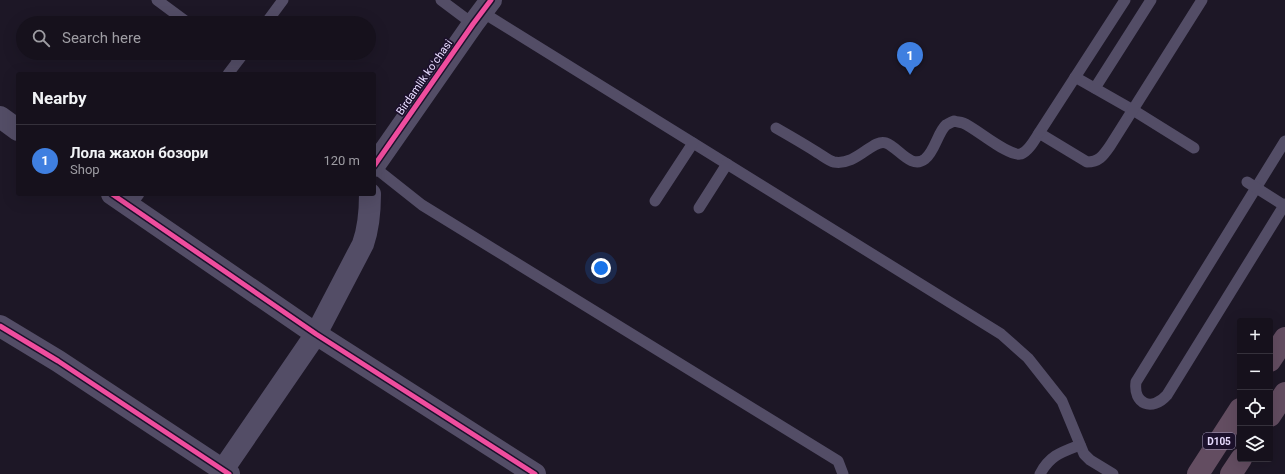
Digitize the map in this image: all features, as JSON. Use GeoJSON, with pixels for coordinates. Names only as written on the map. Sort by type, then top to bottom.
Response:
{"type":"FeatureCollection","features":[{"type":"Feature","properties":{"kind":"highway"},"geometry":{"type":"LineString","coordinates":[[1273,356],[1285,338]]}},
{"type":"Feature","properties":{"kind":"highway"},"geometry":{"type":"LineString","coordinates":[[1273,411],[1285,392]]}},
{"type":"Feature","properties":{"kind":"highway","name":"D105"},"geometry":{"type":"LineString","coordinates":[[1198,474],[1237,413]]}},
{"type":"Feature","properties":{"kind":"highway","name":"D105"},"geometry":{"type":"LineString","coordinates":[[1231,474],[1239,462]]}},
{"type":"Feature","properties":{"kind":"street","name":"Birdamlik koʻchasi"},"geometry":{"type":"LineString","coordinates":[[376,164],[482,12]]}},
{"type":"Feature","properties":{"kind":"street"},"geometry":{"type":"LineString","coordinates":[[0,118],[16,129]]}},
{"type":"Feature","properties":{"kind":"street"},"geometry":{"type":"LineString","coordinates":[[120,196],[135,200],[316,334],[535,474]]}},
{"type":"Feature","properties":{"kind":"street"},"geometry":{"type":"LineString","coordinates":[[0,326],[58,362],[224,473],[316,334],[363,244],[368,231],[370,219],[370,196]]}},
{"type":"Feature","properties":{"kind":"lane"},"geometry":{"type":"LineString","coordinates":[[157,0],[179,16]]}},
{"type":"Feature","properties":{"kind":"lane"},"geometry":{"type":"LineString","coordinates":[[271,16],[283,0]]}},
{"type":"Feature","properties":{"kind":"lane"},"geometry":{"type":"LineString","coordinates":[[441,0],[482,12],[1001,334],[1028,358],[1062,401],[1084,454],[1090,460],[1113,474]]}},
{"type":"Feature","properties":{"kind":"lane"},"geometry":{"type":"LineString","coordinates":[[776,128],[833,162],[850,161],[862,155],[880,142],[886,143],[910,161],[919,162],[925,159],[932,151],[945,126],[954,121],[963,123],[1005,150],[1016,154],[1022,154],[1039,133],[1125,0]]}},
{"type":"Feature","properties":{"kind":"lane"},"geometry":{"type":"LineString","coordinates":[[1095,88],[1150,0]]}},
{"type":"Feature","properties":{"kind":"lane"},"geometry":{"type":"LineString","coordinates":[[1039,133],[1087,162],[1094,162],[1102,158],[1202,0]]}},
{"type":"Feature","properties":{"kind":"lane"},"geometry":{"type":"LineString","coordinates":[[229,72],[235,60]]}},
{"type":"Feature","properties":{"kind":"lane"},"geometry":{"type":"LineString","coordinates":[[1075,77],[1133,110],[1194,148]]}},
{"type":"Feature","properties":{"kind":"lane"},"geometry":{"type":"LineString","coordinates":[[1252,185],[1285,205],[1167,395],[1156,404],[1142,402],[1137,396],[1135,388],[1136,382],[1252,185],[1285,141]]}},
{"type":"Feature","properties":{"kind":"lane"},"geometry":{"type":"LineString","coordinates":[[655,201],[692,143]]}},
{"type":"Feature","properties":{"kind":"lane"},"geometry":{"type":"LineString","coordinates":[[699,208],[727,164]]}},
{"type":"Feature","properties":{"kind":"lane"},"geometry":{"type":"LineString","coordinates":[[376,169],[422,205],[838,460],[843,474]]}},
{"type":"Feature","properties":{"kind":"lane"},"geometry":{"type":"LineString","coordinates":[[1040,474],[1045,465],[1053,457],[1080,445]]}},
{"type":"Feature","properties":{"kind":"cycle path"},"geometry":{"type":"LineString","coordinates":[[376,163],[491,0]]}},
{"type":"Feature","properties":{"kind":"cycle path"},"geometry":{"type":"LineString","coordinates":[[115,196],[316,334],[535,474]]}},
{"type":"Feature","properties":{"kind":"cycle path"},"geometry":{"type":"LineString","coordinates":[[0,326],[58,361],[229,474]]}},
{"type":"Feature","properties":{"kind":"place","name":"Лола жахон бозори"},"geometry":{"type":"Point","coordinates":[910,75]}}]}
